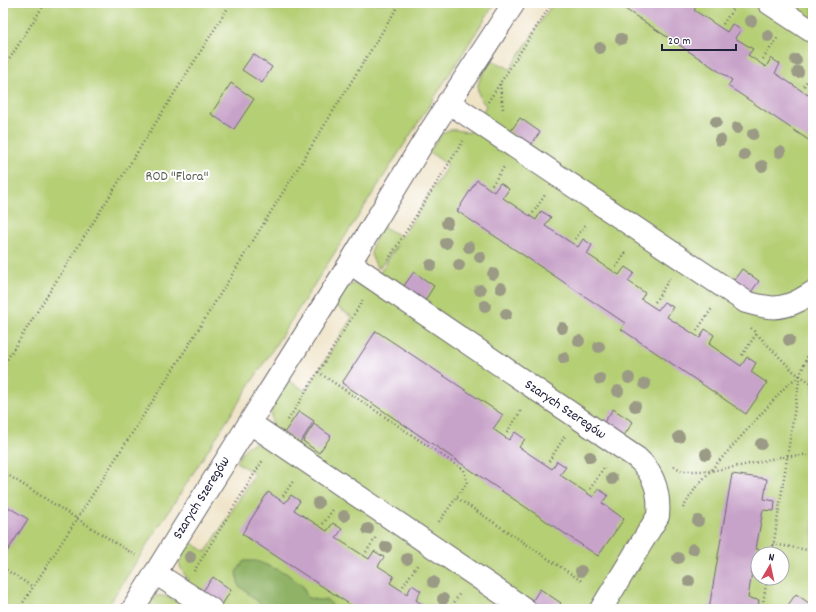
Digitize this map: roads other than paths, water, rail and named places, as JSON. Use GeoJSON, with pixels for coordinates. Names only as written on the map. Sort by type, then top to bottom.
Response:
{"type":"FeatureCollection","features":[{"type":"Feature","properties":{"kind":"street","name":"Szarych Szeregów"},"geometry":{"type":"LineString","coordinates":[[133,609],[250,423],[448,102],[514,3]]}},
{"type":"Feature","properties":{"kind":"street"},"geometry":{"type":"LineString","coordinates":[[769,3],[813,32]]}},
{"type":"Feature","properties":{"kind":"street"},"geometry":{"type":"LineString","coordinates":[[448,102],[746,302],[766,307],[781,308],[790,305],[813,292]]}},
{"type":"Feature","properties":{"kind":"street","name":"Szarych Szeregów"},"geometry":{"type":"LineString","coordinates":[[350,262],[640,461],[650,471],[658,492],[658,516],[601,609]]}},
{"type":"Feature","properties":{"kind":"street"},"geometry":{"type":"LineString","coordinates":[[250,423],[276,440],[422,552],[525,609]]}},
{"type":"Feature","properties":{"kind":"street"},"geometry":{"type":"LineString","coordinates":[[156,572],[211,609]]}},
{"type":"Feature","properties":{"kind":"park label","name":"ROD \"Flora\""},"geometry":{"type":"Point","coordinates":[177,177]}}]}
